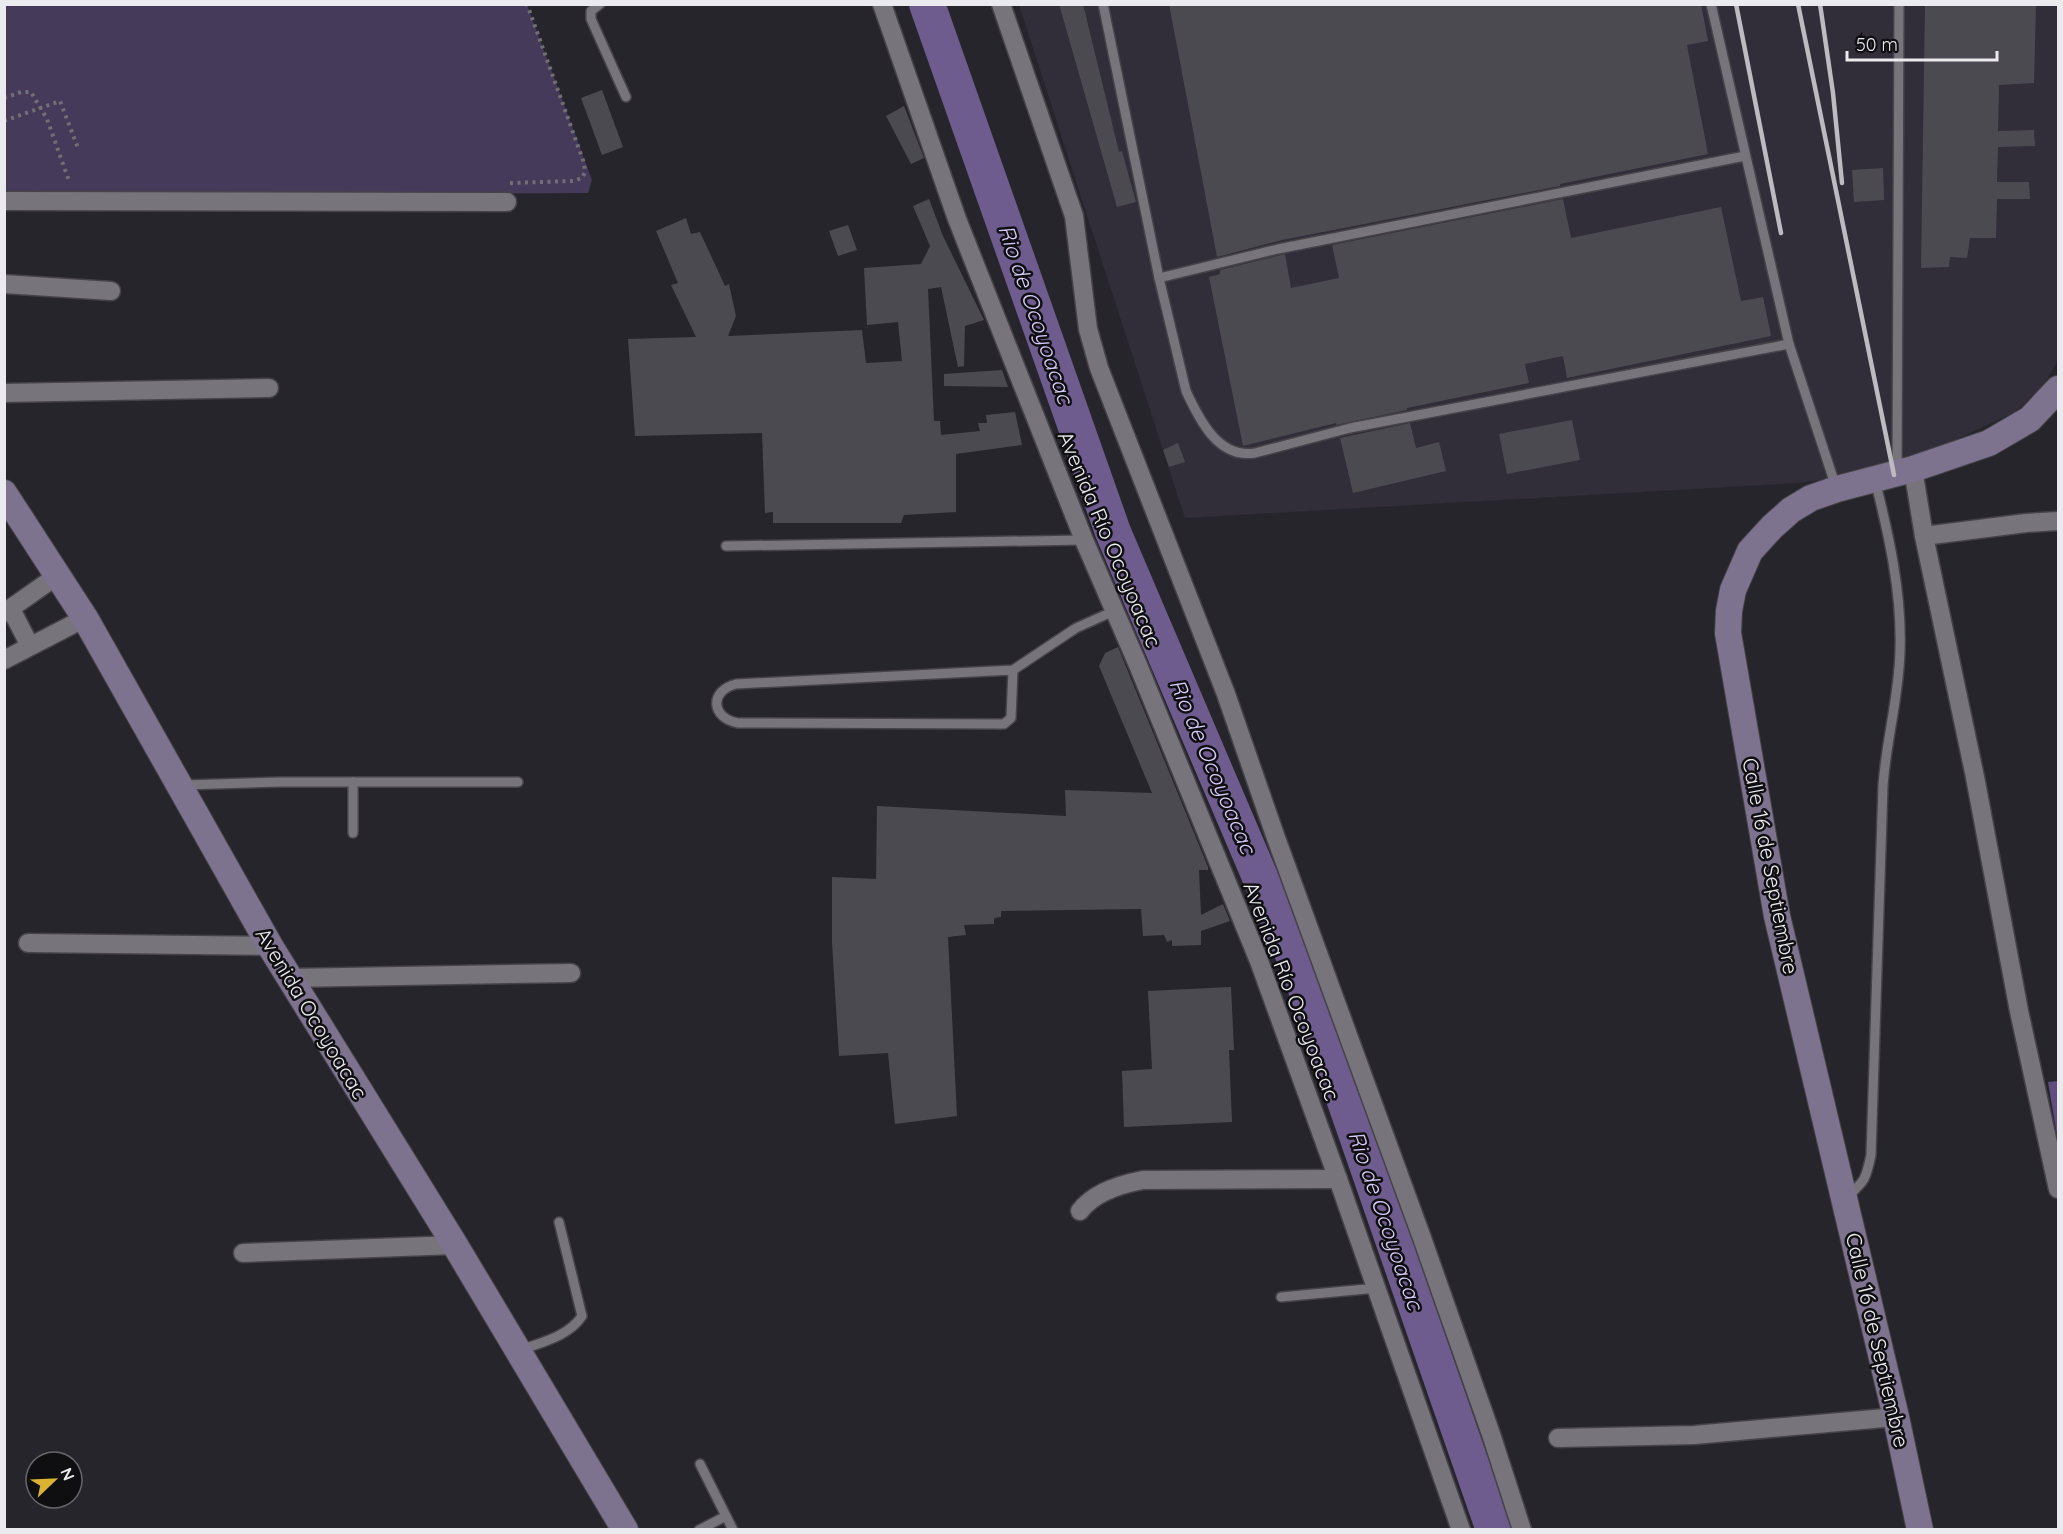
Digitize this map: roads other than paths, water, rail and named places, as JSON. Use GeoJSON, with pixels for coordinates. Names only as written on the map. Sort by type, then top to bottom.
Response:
{"type":"FeatureCollection","features":[{"type":"Feature","properties":{"kind":"main road","name":"Calle 16 de Septiembre"},"geometry":{"type":"LineString","coordinates":[[1920,1530],[1845,1198],[1777,916],[1728,633],[1729,611],[1733,590],[1750,551],[1791,510],[1811,498],[1837,489],[1895,474],[1989,443],[2030,419],[2058,389]]}},
{"type":"Feature","properties":{"kind":"main road","name":"Avenida Ocoyoacac"},"geometry":{"type":"LineString","coordinates":[[4,494],[85,618],[270,946],[455,1245],[625,1530]]}},
{"type":"Feature","properties":{"kind":"street","name":"Avenida Río Ocoyoacac"},"geometry":{"type":"LineString","coordinates":[[882,4],[957,219],[1084,540],[1259,961],[1377,1288],[1461,1530]]}},
{"type":"Feature","properties":{"kind":"street"},"geometry":{"type":"LineString","coordinates":[[1001,4],[1074,216],[1088,329],[1099,368],[1226,694],[1449,1314],[1522,1530]]}},
{"type":"Feature","properties":{"kind":"street"},"geometry":{"type":"LineString","coordinates":[[4,201],[507,202]]}},
{"type":"Feature","properties":{"kind":"street"},"geometry":{"type":"LineString","coordinates":[[4,284],[111,291]]}},
{"type":"Feature","properties":{"kind":"street"},"geometry":{"type":"LineString","coordinates":[[4,393],[268,388]]}},
{"type":"Feature","properties":{"kind":"street"},"geometry":{"type":"LineString","coordinates":[[1895,474],[1924,536],[1976,777],[2019,1011],[2058,1189]]}},
{"type":"Feature","properties":{"kind":"street"},"geometry":{"type":"LineString","coordinates":[[1924,536],[2058,521]]}},
{"type":"Feature","properties":{"kind":"street"},"geometry":{"type":"LineString","coordinates":[[30,646],[8,611],[58,575]]}},
{"type":"Feature","properties":{"kind":"street"},"geometry":{"type":"LineString","coordinates":[[4,660],[85,618]]}},
{"type":"Feature","properties":{"kind":"street"},"geometry":{"type":"LineString","coordinates":[[28,943],[270,946]]}},
{"type":"Feature","properties":{"kind":"street"},"geometry":{"type":"LineString","coordinates":[[290,978],[571,973]]}},
{"type":"Feature","properties":{"kind":"street"},"geometry":{"type":"LineString","coordinates":[[1080,1211],[1095,1198],[1124,1183],[1143,1180],[1338,1179]]}},
{"type":"Feature","properties":{"kind":"street"},"geometry":{"type":"LineString","coordinates":[[243,1253],[455,1245]]}},
{"type":"Feature","properties":{"kind":"street"},"geometry":{"type":"LineString","coordinates":[[1558,1438],[1694,1435],[1896,1417]]}},
{"type":"Feature","properties":{"kind":"lane"},"geometry":{"type":"LineString","coordinates":[[600,4],[591,11],[591,19],[626,97]]}},
{"type":"Feature","properties":{"kind":"lane"},"geometry":{"type":"LineString","coordinates":[[1103,4],[1159,278],[1186,391],[1193,407],[1217,441],[1227,449],[1246,455],[1350,428],[1789,344]]}},
{"type":"Feature","properties":{"kind":"lane"},"geometry":{"type":"LineString","coordinates":[[1711,4],[1789,344],[1837,489]]}},
{"type":"Feature","properties":{"kind":"lane"},"geometry":{"type":"LineString","coordinates":[[1845,1198],[1867,1176],[1871,1155],[1875,966],[1884,765],[1895,702],[1900,650],[1891,544],[1895,474],[1899,4]]}},
{"type":"Feature","properties":{"kind":"lane"},"geometry":{"type":"LineString","coordinates":[[1159,278],[1278,249],[1745,156]]}},
{"type":"Feature","properties":{"kind":"lane"},"geometry":{"type":"LineString","coordinates":[[726,546],[1084,540]]}},
{"type":"Feature","properties":{"kind":"lane"},"geometry":{"type":"LineString","coordinates":[[1013,670],[1011,718],[1004,724],[738,723],[721,717],[717,705],[721,690],[736,684],[1013,670],[1076,627],[1114,611]]}},
{"type":"Feature","properties":{"kind":"lane"},"geometry":{"type":"LineString","coordinates":[[353,782],[353,833]]}},
{"type":"Feature","properties":{"kind":"lane"},"geometry":{"type":"LineString","coordinates":[[179,786],[353,782],[518,782]]}},
{"type":"Feature","properties":{"kind":"lane"},"geometry":{"type":"LineString","coordinates":[[518,1351],[565,1332],[582,1316],[559,1221]]}},
{"type":"Feature","properties":{"kind":"lane"},"geometry":{"type":"LineString","coordinates":[[1281,1297],[1377,1288]]}},
{"type":"Feature","properties":{"kind":"lane"},"geometry":{"type":"LineString","coordinates":[[700,1464],[733,1530]]}},
{"type":"Feature","properties":{"kind":"lane"},"geometry":{"type":"LineString","coordinates":[[699,1530],[726,1516]]}},
{"type":"Feature","properties":{"kind":"waterway","name":"Rio de Ocoyoacac"},"geometry":{"type":"LineString","coordinates":[[927,4],[1113,532],[1298,966],[1494,1530]]}},
{"type":"Feature","properties":{"kind":"railway"},"geometry":{"type":"LineString","coordinates":[[1736,4],[1781,233]]}},
{"type":"Feature","properties":{"kind":"railway"},"geometry":{"type":"LineString","coordinates":[[1798,4],[1894,475]]}},
{"type":"Feature","properties":{"kind":"railway"},"geometry":{"type":"LineString","coordinates":[[1820,4],[1833,93],[1842,183]]}}]}
